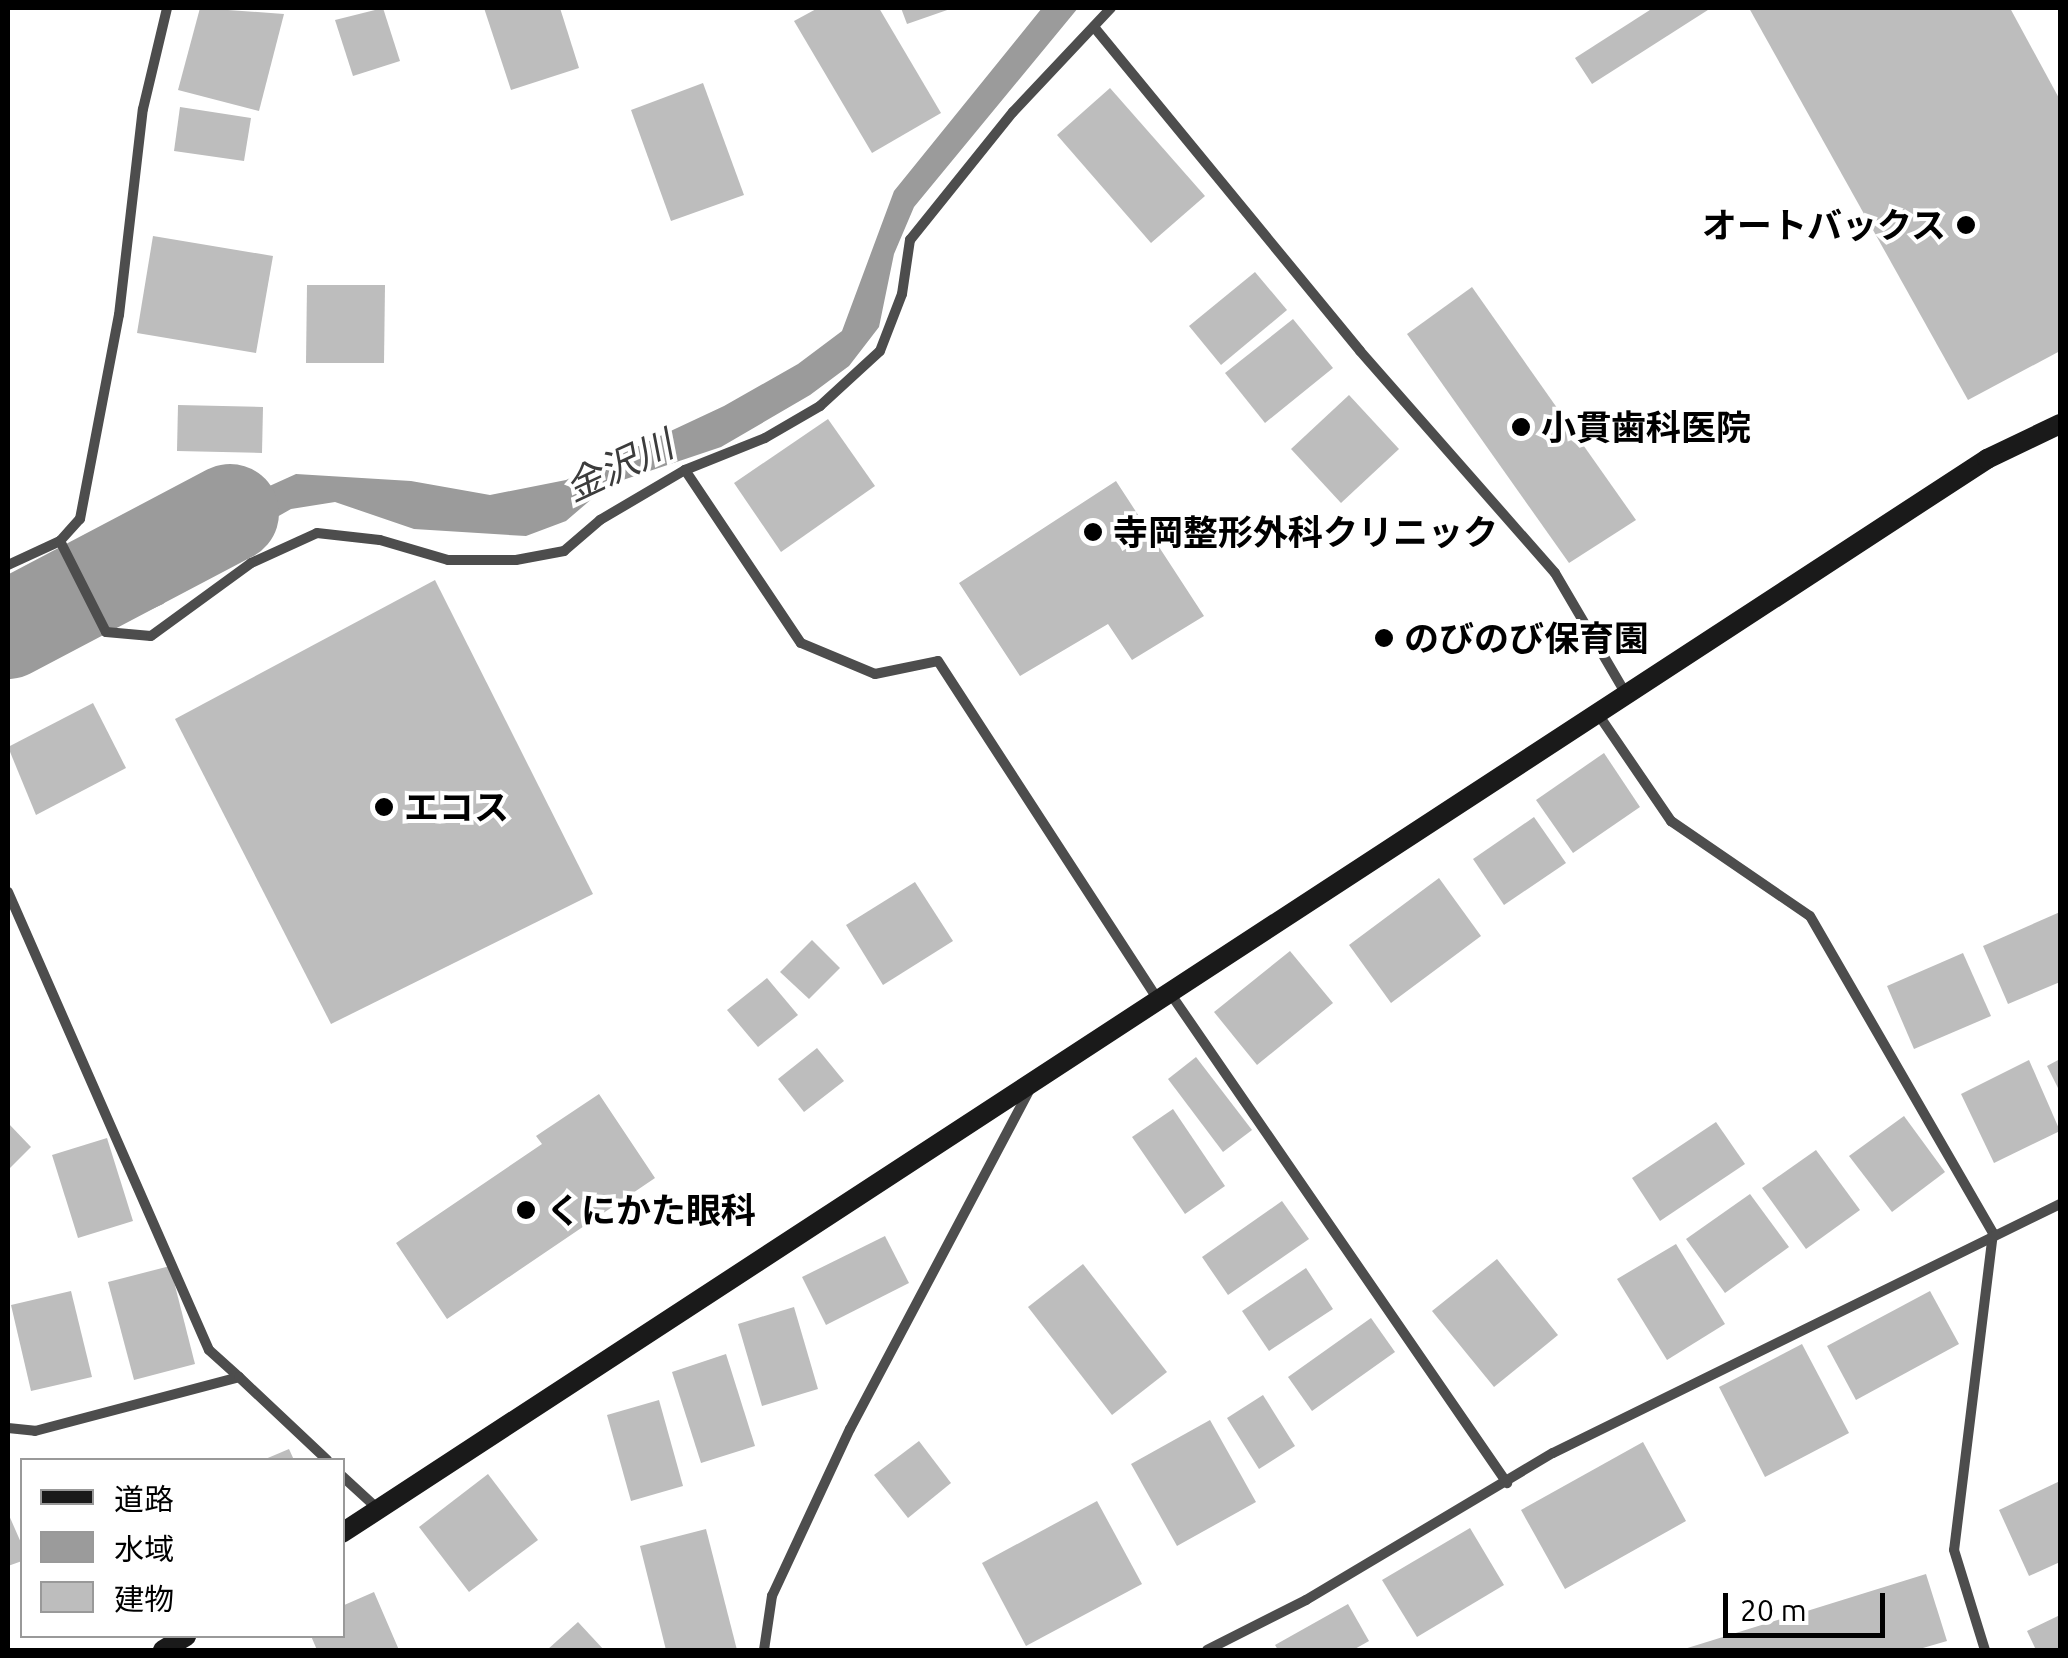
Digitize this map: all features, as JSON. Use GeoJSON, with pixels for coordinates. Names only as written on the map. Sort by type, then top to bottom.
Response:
{"type":"FeatureCollection","features":[{"type":"Feature","properties":{"kind":"street"},"geometry":{"type":"LineString","coordinates":[[8,565],[60,541],[80,519],[88,491],[119,315],[143,109],[167,8]]}},
{"type":"Feature","properties":{"kind":"street"},"geometry":{"type":"LineString","coordinates":[[60,541],[106,632],[151,636],[251,563],[317,533],[380,540],[448,560],[516,560],[564,551],[600,520],[685,470],[766,438],[820,406],[880,351],[902,294],[910,240],[1013,112],[1111,8]]}},
{"type":"Feature","properties":{"kind":"street"},"geometry":{"type":"LineString","coordinates":[[1094,27],[1360,350],[1555,573],[1626,694]]}},
{"type":"Feature","properties":{"kind":"street"},"geometry":{"type":"LineString","coordinates":[[345,1531],[1988,459],[2060,424]]}},
{"type":"Feature","properties":{"kind":"street"},"geometry":{"type":"LineString","coordinates":[[685,470],[801,643],[875,674],[938,661],[1164,997],[1508,1482]]}},
{"type":"Feature","properties":{"kind":"street"},"geometry":{"type":"LineString","coordinates":[[1598,714],[1671,820],[1810,916],[1993,1233],[1954,1550],[1985,1650]]}},
{"type":"Feature","properties":{"kind":"street"},"geometry":{"type":"LineString","coordinates":[[8,892],[210,1350],[325,1458]]}},
{"type":"Feature","properties":{"kind":"street"},"geometry":{"type":"LineString","coordinates":[[764,1650],[772,1596],[850,1428],[1034,1082]]}},
{"type":"Feature","properties":{"kind":"street"},"geometry":{"type":"LineString","coordinates":[[1207,1650],[1553,1453],[1993,1233],[2060,1204]]}},
{"type":"Feature","properties":{"kind":"street"},"geometry":{"type":"LineString","coordinates":[[8,1428],[35,1431],[240,1378]]}},
{"type":"Feature","properties":{"kind":"street"},"geometry":{"type":"LineString","coordinates":[[345,1479],[378,1510]]}},
{"type":"Feature","properties":{"kind":"water"},"geometry":{"type":"Polygon","coordinates":[[[1042,8],[1078,8],[914,207],[894,254],[879,327],[849,366],[810,395],[721,447],[608,485],[566,521],[526,536],[414,529],[335,502],[291,509],[219,550],[163,604],[134,617],[100,552],[127,536],[172,530],[296,474],[411,481],[490,495],[566,480],[724,406],[798,364],[842,331],[894,191],[1042,8]]]}},
{"type":"Feature","properties":{"kind":"water"},"geometry":{"type":"Polygon","coordinates":[[[44,573],[77,636],[8,673],[8,593],[44,573]]]}},
{"type":"Feature","properties":{"kind":"building"},"geometry":{"type":"Polygon","coordinates":[[[200,8],[284,14],[259,111],[178,90],[200,8]]]}},
{"type":"Feature","properties":{"kind":"building"},"geometry":{"type":"Polygon","coordinates":[[[383,8],[400,61],[353,76],[335,20],[383,8]]]}},
{"type":"Feature","properties":{"kind":"building"},"geometry":{"type":"Polygon","coordinates":[[[484,8],[560,8],[579,68],[511,90],[484,8]]]}},
{"type":"Feature","properties":{"kind":"building"},"geometry":{"type":"Polygon","coordinates":[[[818,8],[879,8],[941,113],[872,153],[794,21],[818,8]]]}},
{"type":"Feature","properties":{"kind":"building"},"geometry":{"type":"Polygon","coordinates":[[[901,8],[953,8],[907,24],[901,8]]]}},
{"type":"Feature","properties":{"kind":"building"},"geometry":{"type":"Polygon","coordinates":[[[1653,8],[1711,8],[1592,84],[1575,58],[1653,8]]]}},
{"type":"Feature","properties":{"kind":"building","name":"オートバックス"},"geometry":{"type":"Polygon","coordinates":[[[1749,8],[2010,8],[2060,100],[2060,351],[1968,400],[1749,8]]]}},
{"type":"Feature","properties":{"kind":"building"},"geometry":{"type":"Polygon","coordinates":[[[703,83],[744,195],[671,221],[631,110],[703,83]]]}},
{"type":"Feature","properties":{"kind":"building"},"geometry":{"type":"Polygon","coordinates":[[[1110,88],[1205,196],[1151,243],[1057,135],[1110,88]]]}},
{"type":"Feature","properties":{"kind":"building"},"geometry":{"type":"Polygon","coordinates":[[[180,107],[251,118],[244,161],[174,151],[180,107]]]}},
{"type":"Feature","properties":{"kind":"building"},"geometry":{"type":"Polygon","coordinates":[[[153,236],[273,256],[256,353],[137,333],[153,236]]]}},
{"type":"Feature","properties":{"kind":"building"},"geometry":{"type":"Polygon","coordinates":[[[1255,272],[1287,310],[1221,365],[1189,326],[1255,272]]]}},
{"type":"Feature","properties":{"kind":"building"},"geometry":{"type":"Polygon","coordinates":[[[307,285],[385,285],[384,363],[306,363],[307,285]]]}},
{"type":"Feature","properties":{"kind":"building","name":"小貫歯科医院"},"geometry":{"type":"Polygon","coordinates":[[[1472,287],[1636,520],[1569,563],[1407,334],[1472,287]]]}},
{"type":"Feature","properties":{"kind":"building"},"geometry":{"type":"Polygon","coordinates":[[[1293,319],[1333,368],[1265,423],[1225,373],[1293,319]]]}},
{"type":"Feature","properties":{"kind":"building"},"geometry":{"type":"Polygon","coordinates":[[[1349,395],[1399,449],[1341,503],[1291,449],[1349,395]]]}},
{"type":"Feature","properties":{"kind":"building"},"geometry":{"type":"Polygon","coordinates":[[[178,405],[263,407],[262,453],[177,451],[178,405]]]}},
{"type":"Feature","properties":{"kind":"building"},"geometry":{"type":"Polygon","coordinates":[[[828,419],[875,486],[781,552],[734,483],[828,419]]]}},
{"type":"Feature","properties":{"kind":"building","name":"寺岡整形外科クリニック"},"geometry":{"type":"Polygon","coordinates":[[[1116,481],[1204,616],[1132,660],[1108,624],[1020,676],[959,583],[1116,481]]]}},
{"type":"Feature","properties":{"kind":"building","name":"エコス"},"geometry":{"type":"Polygon","coordinates":[[[435,580],[593,894],[331,1024],[175,719],[435,580]]]}},
{"type":"Feature","properties":{"kind":"building"},"geometry":{"type":"Polygon","coordinates":[[[93,703],[126,768],[36,815],[8,747],[93,703]]]}},
{"type":"Feature","properties":{"kind":"building"},"geometry":{"type":"Polygon","coordinates":[[[1604,753],[1640,807],[1573,853],[1536,800],[1604,753]]]}},
{"type":"Feature","properties":{"kind":"building"},"geometry":{"type":"Polygon","coordinates":[[[1534,817],[1566,863],[1504,905],[1473,859],[1534,817]]]}},
{"type":"Feature","properties":{"kind":"building"},"geometry":{"type":"Polygon","coordinates":[[[1439,878],[1481,936],[1391,1003],[1349,945],[1439,878]]]}},
{"type":"Feature","properties":{"kind":"building"},"geometry":{"type":"Polygon","coordinates":[[[915,882],[953,941],[883,985],[846,925],[915,882]]]}},
{"type":"Feature","properties":{"kind":"building"},"geometry":{"type":"Polygon","coordinates":[[[2060,912],[2060,982],[2008,1004],[1983,946],[2060,912]]]}},
{"type":"Feature","properties":{"kind":"building"},"geometry":{"type":"Polygon","coordinates":[[[812,940],[840,968],[809,999],[780,972],[812,940]]]}},
{"type":"Feature","properties":{"kind":"building"},"geometry":{"type":"Polygon","coordinates":[[[1290,951],[1333,1003],[1257,1065],[1214,1012],[1290,951]]]}},
{"type":"Feature","properties":{"kind":"building"},"geometry":{"type":"Polygon","coordinates":[[[1963,953],[1991,1016],[1914,1049],[1887,986],[1963,953]]]}},
{"type":"Feature","properties":{"kind":"building"},"geometry":{"type":"Polygon","coordinates":[[[767,978],[798,1015],[758,1047],[727,1010],[767,978]]]}},
{"type":"Feature","properties":{"kind":"building"},"geometry":{"type":"Polygon","coordinates":[[[817,1048],[844,1081],[804,1112],[778,1079],[817,1048]]]}},
{"type":"Feature","properties":{"kind":"building"},"geometry":{"type":"Polygon","coordinates":[[[1196,1057],[1252,1130],[1223,1152],[1168,1079],[1196,1057]]]}},
{"type":"Feature","properties":{"kind":"building"},"geometry":{"type":"Polygon","coordinates":[[[2060,1059],[2060,1092],[2047,1066],[2060,1059]]]}},
{"type":"Feature","properties":{"kind":"building"},"geometry":{"type":"Polygon","coordinates":[[[2029,1060],[2060,1131],[1994,1163],[1961,1094],[2029,1060]]]}},
{"type":"Feature","properties":{"kind":"building","name":"くにかた眼科"},"geometry":{"type":"Polygon","coordinates":[[[599,1094],[655,1178],[447,1319],[396,1243],[542,1144],[536,1136],[599,1094]]]}},
{"type":"Feature","properties":{"kind":"building"},"geometry":{"type":"Polygon","coordinates":[[[1173,1109],[1225,1186],[1185,1214],[1132,1137],[1173,1109]]]}},
{"type":"Feature","properties":{"kind":"building"},"geometry":{"type":"Polygon","coordinates":[[[1904,1116],[1945,1172],[1892,1212],[1849,1156],[1904,1116]]]}},
{"type":"Feature","properties":{"kind":"building"},"geometry":{"type":"Polygon","coordinates":[[[1716,1122],[1745,1164],[1660,1221],[1632,1178],[1716,1122]]]}},
{"type":"Feature","properties":{"kind":"building"},"geometry":{"type":"Polygon","coordinates":[[[8,1123],[31,1147],[8,1170],[8,1123]]]}},
{"type":"Feature","properties":{"kind":"building"},"geometry":{"type":"Polygon","coordinates":[[[107,1138],[133,1221],[78,1238],[52,1155],[107,1138]]]}},
{"type":"Feature","properties":{"kind":"building"},"geometry":{"type":"Polygon","coordinates":[[[1816,1150],[1860,1210],[1806,1249],[1762,1188],[1816,1150]]]}},
{"type":"Feature","properties":{"kind":"building"},"geometry":{"type":"Polygon","coordinates":[[[1750,1194],[1789,1247],[1725,1293],[1686,1239],[1750,1194]]]}},
{"type":"Feature","properties":{"kind":"building"},"geometry":{"type":"Polygon","coordinates":[[[1282,1201],[1309,1239],[1228,1295],[1202,1257],[1282,1201]]]}},
{"type":"Feature","properties":{"kind":"building"},"geometry":{"type":"Polygon","coordinates":[[[885,1236],[909,1283],[826,1325],[802,1277],[885,1236]]]}},
{"type":"Feature","properties":{"kind":"building"},"geometry":{"type":"Polygon","coordinates":[[[1676,1244],[1725,1324],[1667,1360],[1617,1279],[1676,1244]]]}},
{"type":"Feature","properties":{"kind":"building"},"geometry":{"type":"Polygon","coordinates":[[[1497,1259],[1558,1335],[1494,1387],[1432,1311],[1497,1259]]]}},
{"type":"Feature","properties":{"kind":"building"},"geometry":{"type":"Polygon","coordinates":[[[1083,1264],[1167,1372],[1112,1415],[1028,1307],[1083,1264]]]}},
{"type":"Feature","properties":{"kind":"building"},"geometry":{"type":"Polygon","coordinates":[[[170,1266],[195,1364],[134,1380],[108,1282],[170,1266]]]}},
{"type":"Feature","properties":{"kind":"building"},"geometry":{"type":"Polygon","coordinates":[[[1306,1268],[1333,1309],[1269,1351],[1242,1311],[1306,1268]]]}},
{"type":"Feature","properties":{"kind":"building"},"geometry":{"type":"Polygon","coordinates":[[[71,1291],[92,1377],[31,1391],[11,1305],[71,1291]]]}},
{"type":"Feature","properties":{"kind":"building"},"geometry":{"type":"Polygon","coordinates":[[[1930,1291],[1959,1344],[1856,1400],[1827,1346],[1930,1291]]]}},
{"type":"Feature","properties":{"kind":"building"},"geometry":{"type":"Polygon","coordinates":[[[794,1307],[818,1389],[762,1406],[738,1324],[794,1307]]]}},
{"type":"Feature","properties":{"kind":"building"},"geometry":{"type":"Polygon","coordinates":[[[1371,1318],[1395,1352],[1312,1411],[1288,1377],[1371,1318]]]}},
{"type":"Feature","properties":{"kind":"building"},"geometry":{"type":"Polygon","coordinates":[[[1802,1344],[1849,1433],[1765,1477],[1719,1387],[1802,1344]]]}},
{"type":"Feature","properties":{"kind":"building"},"geometry":{"type":"Polygon","coordinates":[[[726,1354],[755,1446],[701,1463],[672,1372],[726,1354]]]}},
{"type":"Feature","properties":{"kind":"building"},"geometry":{"type":"Polygon","coordinates":[[[1263,1395],[1295,1446],[1259,1469],[1227,1418],[1263,1395]]]}},
{"type":"Feature","properties":{"kind":"building"},"geometry":{"type":"Polygon","coordinates":[[[659,1400],[683,1486],[631,1501],[607,1415],[659,1400]]]}},
{"type":"Feature","properties":{"kind":"building"},"geometry":{"type":"Polygon","coordinates":[[[1210,1420],[1256,1502],[1177,1546],[1131,1464],[1210,1420]]]}},
{"type":"Feature","properties":{"kind":"building"},"geometry":{"type":"Polygon","coordinates":[[[919,1441],[951,1483],[908,1518],[874,1475],[919,1441]]]}},
{"type":"Feature","properties":{"kind":"building"},"geometry":{"type":"Polygon","coordinates":[[[1643,1442],[1686,1521],[1565,1589],[1521,1510],[1643,1442]]]}},
{"type":"Feature","properties":{"kind":"building"},"geometry":{"type":"Polygon","coordinates":[[[289,1449],[293,1458],[268,1458],[289,1449]]]}},
{"type":"Feature","properties":{"kind":"building"},"geometry":{"type":"Polygon","coordinates":[[[488,1474],[538,1540],[469,1592],[419,1527],[488,1474]]]}},
{"type":"Feature","properties":{"kind":"building"},"geometry":{"type":"Polygon","coordinates":[[[2060,1481],[2060,1562],[2029,1576],[1999,1510],[2060,1481]]]}},
{"type":"Feature","properties":{"kind":"building"},"geometry":{"type":"Polygon","coordinates":[[[1097,1501],[1142,1584],[1026,1646],[982,1563],[1097,1501]]]}},
{"type":"Feature","properties":{"kind":"building"},"geometry":{"type":"Polygon","coordinates":[[[8,1513],[20,1540],[20,1562],[8,1566],[8,1513]]]}},
{"type":"Feature","properties":{"kind":"building"},"geometry":{"type":"Polygon","coordinates":[[[1470,1528],[1504,1585],[1417,1637],[1382,1580],[1470,1528]]]}},
{"type":"Feature","properties":{"kind":"building"},"geometry":{"type":"Polygon","coordinates":[[[706,1529],[737,1650],[666,1650],[640,1546],[706,1529]]]}},
{"type":"Feature","properties":{"kind":"building"},"geometry":{"type":"Polygon","coordinates":[[[1926,1574],[1947,1641],[1916,1650],[1681,1650],[1926,1574]]]}},
{"type":"Feature","properties":{"kind":"building"},"geometry":{"type":"Polygon","coordinates":[[[374,1592],[399,1650],[317,1650],[312,1638],[345,1638],[345,1605],[374,1592]]]}},
{"type":"Feature","properties":{"kind":"building"},"geometry":{"type":"Polygon","coordinates":[[[1348,1604],[1369,1641],[1353,1650],[1278,1650],[1275,1645],[1348,1604]]]}},
{"type":"Feature","properties":{"kind":"building"},"geometry":{"type":"Polygon","coordinates":[[[2060,1615],[2060,1650],[2036,1650],[2027,1631],[2060,1615]]]}},
{"type":"Feature","properties":{"kind":"building"},"geometry":{"type":"Polygon","coordinates":[[[578,1622],[604,1650],[547,1650],[578,1622]]]}},
{"type":"Feature","properties":{"kind":"waterway","name":"金沢川"},"geometry":{"type":"LineString","coordinates":[[8,630],[230,513]]}},
{"type":"Feature","properties":{"kind":"place","name":"オートバックス"},"geometry":{"type":"Point","coordinates":[1966,225]}},
{"type":"Feature","properties":{"kind":"place","name":"小貫歯科医院"},"geometry":{"type":"Point","coordinates":[1521,427]}},
{"type":"Feature","properties":{"kind":"place","name":"寺岡整形外科クリニック"},"geometry":{"type":"Point","coordinates":[1093,532]}},
{"type":"Feature","properties":{"kind":"place","name":"のびのび保育園"},"geometry":{"type":"Point","coordinates":[1384,638]}},
{"type":"Feature","properties":{"kind":"place","name":"エコス"},"geometry":{"type":"Point","coordinates":[384,807]}},
{"type":"Feature","properties":{"kind":"place","name":"くにかた眼科"},"geometry":{"type":"Point","coordinates":[526,1210]}}]}
